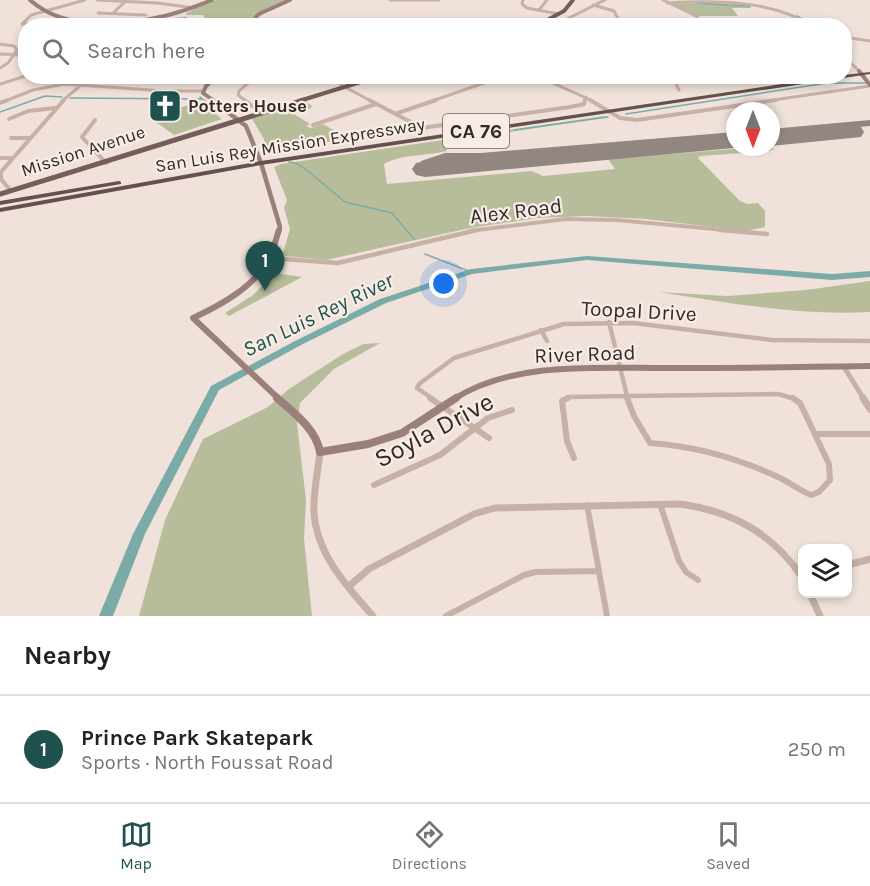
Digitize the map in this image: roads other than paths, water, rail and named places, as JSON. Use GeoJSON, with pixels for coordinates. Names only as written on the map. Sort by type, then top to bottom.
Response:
{"type":"FeatureCollection","features":[{"type":"Feature","properties":{"kind":"highway","name":"San Luis Rey Mission Expressway"},"geometry":{"type":"LineString","coordinates":[[852,74],[870,71]]}},
{"type":"Feature","properties":{"kind":"highway","name":"San Luis Rey Mission Expressway"},"geometry":{"type":"LineString","coordinates":[[852,73],[860,73]]}},
{"type":"Feature","properties":{"kind":"highway","name":"San Luis Rey Mission Expressway"},"geometry":{"type":"LineString","coordinates":[[608,110],[770,84]]}},
{"type":"Feature","properties":{"kind":"highway","name":"San Luis Rey Mission Expressway"},"geometry":{"type":"LineString","coordinates":[[0,203],[260,161],[785,84]]}},
{"type":"Feature","properties":{"kind":"highway","name":"San Luis Rey Mission Expressway"},"geometry":{"type":"LineString","coordinates":[[0,210],[260,161]]}},
{"type":"Feature","properties":{"kind":"main road"},"geometry":{"type":"LineString","coordinates":[[30,0],[43,11],[62,18]]}},
{"type":"Feature","properties":{"kind":"main road"},"geometry":{"type":"LineString","coordinates":[[142,18],[164,16],[195,8],[212,0]]}},
{"type":"Feature","properties":{"kind":"main road"},"geometry":{"type":"LineString","coordinates":[[252,18],[289,0]]}},
{"type":"Feature","properties":{"kind":"main road"},"geometry":{"type":"LineString","coordinates":[[559,14],[569,0]]}},
{"type":"Feature","properties":{"kind":"main road"},"geometry":{"type":"LineString","coordinates":[[551,18],[564,11],[573,0]]}},
{"type":"Feature","properties":{"kind":"main road"},"geometry":{"type":"LineString","coordinates":[[860,73],[870,85]]}},
{"type":"Feature","properties":{"kind":"main road"},"geometry":{"type":"LineString","coordinates":[[210,84],[204,91],[205,96],[246,126],[260,161],[280,227],[276,246],[270,258],[247,286],[214,308],[193,318],[305,424],[318,441],[320,452]]}},
{"type":"Feature","properties":{"kind":"main road","name":"Mission Avenue"},"geometry":{"type":"LineString","coordinates":[[0,194],[348,84]]}},
{"type":"Feature","properties":{"kind":"main road","name":"Mission Avenue"},"geometry":{"type":"LineString","coordinates":[[343,86],[350,84]]}},
{"type":"Feature","properties":{"kind":"main road","name":"River Road"},"geometry":{"type":"LineString","coordinates":[[320,452],[377,443],[413,428],[460,394],[482,383],[510,374],[554,370],[870,366]]}},
{"type":"Feature","properties":{"kind":"street"},"geometry":{"type":"LineString","coordinates":[[27,18],[43,11],[85,0]]}},
{"type":"Feature","properties":{"kind":"street"},"geometry":{"type":"LineString","coordinates":[[97,0],[195,8]]}},
{"type":"Feature","properties":{"kind":"street"},"geometry":{"type":"LineString","coordinates":[[390,0],[439,0]]}},
{"type":"Feature","properties":{"kind":"street"},"geometry":{"type":"LineString","coordinates":[[523,0],[521,3],[524,6],[559,14]]}},
{"type":"Feature","properties":{"kind":"street"},"geometry":{"type":"LineString","coordinates":[[538,10],[547,0]]}},
{"type":"Feature","properties":{"kind":"street"},"geometry":{"type":"LineString","coordinates":[[568,18],[605,0]]}},
{"type":"Feature","properties":{"kind":"street"},"geometry":{"type":"LineString","coordinates":[[663,0],[698,18]]}},
{"type":"Feature","properties":{"kind":"street"},"geometry":{"type":"LineString","coordinates":[[112,14],[126,1]]}},
{"type":"Feature","properties":{"kind":"street"},"geometry":{"type":"LineString","coordinates":[[667,3],[674,1],[760,6],[803,18]]}},
{"type":"Feature","properties":{"kind":"street"},"geometry":{"type":"LineString","coordinates":[[593,5],[614,11],[618,18]]}},
{"type":"Feature","properties":{"kind":"street"},"geometry":{"type":"LineString","coordinates":[[98,14],[146,15]]}},
{"type":"Feature","properties":{"kind":"street"},"geometry":{"type":"LineString","coordinates":[[852,38],[870,41]]}},
{"type":"Feature","properties":{"kind":"street"},"geometry":{"type":"LineString","coordinates":[[0,44],[17,48],[8,63],[0,68]]}},
{"type":"Feature","properties":{"kind":"street"},"geometry":{"type":"LineString","coordinates":[[0,54],[15,54]]}},
{"type":"Feature","properties":{"kind":"street"},"geometry":{"type":"LineString","coordinates":[[852,64],[860,73]]}},
{"type":"Feature","properties":{"kind":"street"},"geometry":{"type":"LineString","coordinates":[[0,84],[18,78]]}},
{"type":"Feature","properties":{"kind":"street"},"geometry":{"type":"LineString","coordinates":[[0,102],[42,87],[82,84],[164,91],[204,91]]}},
{"type":"Feature","properties":{"kind":"street"},"geometry":{"type":"LineString","coordinates":[[11,191],[0,175],[55,108],[82,84]]}},
{"type":"Feature","properties":{"kind":"street"},"geometry":{"type":"LineString","coordinates":[[248,84],[239,91],[239,98],[255,108],[264,105]]}},
{"type":"Feature","properties":{"kind":"street"},"geometry":{"type":"LineString","coordinates":[[395,114],[481,84]]}},
{"type":"Feature","properties":{"kind":"street"},"geometry":{"type":"LineString","coordinates":[[556,84],[586,97],[620,118],[640,120],[870,85]]}},
{"type":"Feature","properties":{"kind":"street"},"geometry":{"type":"LineString","coordinates":[[677,84],[680,90]]}},
{"type":"Feature","properties":{"kind":"street"},"geometry":{"type":"LineString","coordinates":[[343,86],[419,127],[429,128],[570,108],[584,104],[586,97]]}},
{"type":"Feature","properties":{"kind":"street"},"geometry":{"type":"LineString","coordinates":[[313,125],[376,104]]}},
{"type":"Feature","properties":{"kind":"street"},"geometry":{"type":"LineString","coordinates":[[9,119],[28,111],[55,108]]}},
{"type":"Feature","properties":{"kind":"street"},"geometry":{"type":"LineString","coordinates":[[95,120],[82,136],[105,161]]}},
{"type":"Feature","properties":{"kind":"street"},"geometry":{"type":"LineString","coordinates":[[11,138],[30,138]]}},
{"type":"Feature","properties":{"kind":"street"},"geometry":{"type":"LineString","coordinates":[[0,158],[13,158]]}},
{"type":"Feature","properties":{"kind":"street","name":"Alex Road"},"geometry":{"type":"LineString","coordinates":[[270,258],[338,263],[426,239],[474,230],[566,219],[616,220],[767,234]]}},
{"type":"Feature","properties":{"kind":"street"},"geometry":{"type":"LineString","coordinates":[[574,458],[567,441],[562,401],[569,397],[628,396],[778,394],[792,397],[800,403],[830,464],[830,480],[819,492],[811,495],[741,461],[699,449],[650,443],[641,432],[628,396],[609,322]]}},
{"type":"Feature","properties":{"kind":"street","name":"Toopal Drive"},"geometry":{"type":"LineString","coordinates":[[443,407],[417,388],[419,384],[454,358],[564,324],[609,322],[681,328],[772,340],[870,341]]}},
{"type":"Feature","properties":{"kind":"street"},"geometry":{"type":"LineString","coordinates":[[681,328],[681,337]]}},
{"type":"Feature","properties":{"kind":"street"},"geometry":{"type":"LineString","coordinates":[[541,330],[547,341]]}},
{"type":"Feature","properties":{"kind":"street"},"geometry":{"type":"LineString","coordinates":[[844,367],[870,409]]}},
{"type":"Feature","properties":{"kind":"street"},"geometry":{"type":"LineString","coordinates":[[443,407],[489,438]]}},
{"type":"Feature","properties":{"kind":"street","name":"Soyla Drive"},"geometry":{"type":"LineString","coordinates":[[374,485],[440,454],[488,418],[512,410]]}},
{"type":"Feature","properties":{"kind":"street"},"geometry":{"type":"LineString","coordinates":[[816,434],[870,434]]}},
{"type":"Feature","properties":{"kind":"street"},"geometry":{"type":"LineString","coordinates":[[320,452],[315,521],[331,563],[373,616]]}},
{"type":"Feature","properties":{"kind":"street"},"geometry":{"type":"LineString","coordinates":[[741,461],[744,454]]}},
{"type":"Feature","properties":{"kind":"street"},"geometry":{"type":"LineString","coordinates":[[348,587],[369,569],[474,514],[509,507],[660,504],[708,508],[747,523],[771,540],[798,570]]}},
{"type":"Feature","properties":{"kind":"street"},"geometry":{"type":"LineString","coordinates":[[660,504],[679,561],[686,572],[698,580]]}},
{"type":"Feature","properties":{"kind":"street"},"geometry":{"type":"LineString","coordinates":[[587,505],[607,616]]}},
{"type":"Feature","properties":{"kind":"street"},"geometry":{"type":"LineString","coordinates":[[852,564],[870,559]]}},
{"type":"Feature","properties":{"kind":"street"},"geometry":{"type":"LineString","coordinates":[[446,616],[524,575],[536,572],[599,571]]}},
{"type":"Feature","properties":{"kind":"street"},"geometry":{"type":"LineString","coordinates":[[812,598],[819,616]]}},
{"type":"Feature","properties":{"kind":"street"},"geometry":{"type":"LineString","coordinates":[[459,609],[465,616]]}},
{"type":"Feature","properties":{"kind":"waterway"},"geometry":{"type":"LineString","coordinates":[[697,3],[729,5]]}},
{"type":"Feature","properties":{"kind":"waterway"},"geometry":{"type":"LineString","coordinates":[[731,5],[750,6]]}},
{"type":"Feature","properties":{"kind":"waterway"},"geometry":{"type":"LineString","coordinates":[[797,16],[801,18]]}},
{"type":"Feature","properties":{"kind":"waterway"},"geometry":{"type":"LineString","coordinates":[[852,83],[866,83]]}},
{"type":"Feature","properties":{"kind":"waterway"},"geometry":{"type":"LineString","coordinates":[[626,114],[821,84]]}},
{"type":"Feature","properties":{"kind":"waterway"},"geometry":{"type":"LineString","coordinates":[[0,112],[45,96],[62,97]]}},
{"type":"Feature","properties":{"kind":"waterway"},"geometry":{"type":"LineString","coordinates":[[200,97],[208,103]]}},
{"type":"Feature","properties":{"kind":"waterway"},"geometry":{"type":"LineString","coordinates":[[70,98],[202,99]]}},
{"type":"Feature","properties":{"kind":"waterway"},"geometry":{"type":"LineString","coordinates":[[514,130],[608,117]]}},
{"type":"Feature","properties":{"kind":"waterway"},"geometry":{"type":"LineString","coordinates":[[289,162],[296,163],[308,171],[345,202],[392,213],[414,239]]}},
{"type":"Feature","properties":{"kind":"waterway"},"geometry":{"type":"LineString","coordinates":[[425,254],[471,272]]}},
{"type":"Feature","properties":{"kind":"waterway","name":"San Luis Rey River"},"geometry":{"type":"LineString","coordinates":[[106,616],[139,534],[215,388],[383,301],[471,272],[587,258],[832,277],[870,274]]}},
{"type":"Feature","properties":{"kind":"place","name":"Potters House"},"geometry":{"type":"Point","coordinates":[165,106]}},
{"type":"Feature","properties":{"kind":"place","name":"Prince Park Skatepark"},"geometry":{"type":"Point","coordinates":[265,291]}}]}
